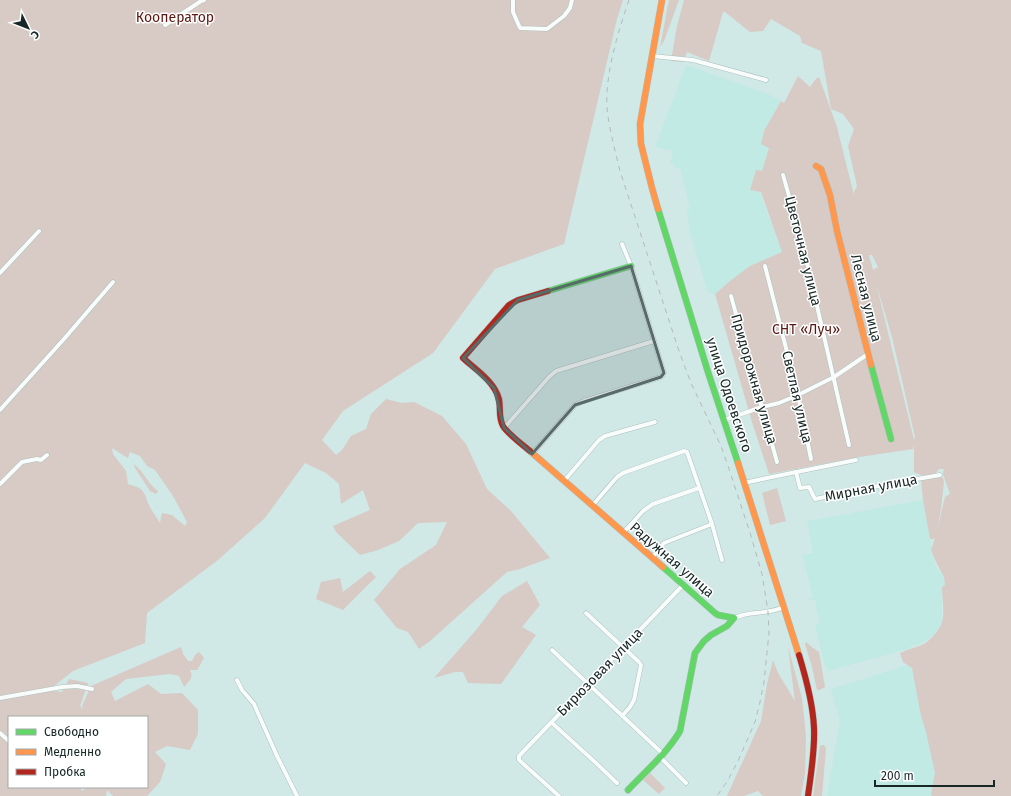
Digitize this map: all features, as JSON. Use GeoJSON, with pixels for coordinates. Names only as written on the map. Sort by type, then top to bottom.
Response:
{"type":"FeatureCollection","features":[{"type":"Feature","properties":{"kind":"street"},"geometry":{"type":"LineString","coordinates":[[165,25],[200,0],[204,0]]}},
{"type":"Feature","properties":{"kind":"street"},"geometry":{"type":"LineString","coordinates":[[513,0],[513,12],[520,28],[547,29],[564,16],[570,8],[572,0]]}},
{"type":"Feature","properties":{"kind":"street","name":"улица Одоевского"},"geometry":{"type":"LineString","coordinates":[[662,0],[640,124],[641,144],[652,188],[708,372],[808,686],[813,716],[814,748],[808,796]]}},
{"type":"Feature","properties":{"kind":"street"},"geometry":{"type":"LineString","coordinates":[[652,56],[693,60],[766,80]]}},
{"type":"Feature","properties":{"kind":"street","name":"Лесная улица"},"geometry":{"type":"LineString","coordinates":[[816,166],[821,169],[830,195],[837,231],[891,439]]}},
{"type":"Feature","properties":{"kind":"street","name":"Цветочная улица"},"geometry":{"type":"LineString","coordinates":[[783,175],[803,245],[849,445]]}},
{"type":"Feature","properties":{"kind":"street"},"geometry":{"type":"LineString","coordinates":[[0,273],[39,231]]}},
{"type":"Feature","properties":{"kind":"street"},"geometry":{"type":"LineString","coordinates":[[532,454],[575,406],[584,401],[661,377],[664,373],[631,266],[622,244]]}},
{"type":"Feature","properties":{"kind":"street"},"geometry":{"type":"LineString","coordinates":[[631,266],[518,300],[509,305],[463,358],[486,378],[494,388],[499,400],[500,419],[504,428],[556,371],[654,341]]}},
{"type":"Feature","properties":{"kind":"street","name":"Светлая улица"},"geometry":{"type":"LineString","coordinates":[[765,266],[798,395],[811,458]]}},
{"type":"Feature","properties":{"kind":"street"},"geometry":{"type":"LineString","coordinates":[[0,410],[113,282]]}},
{"type":"Feature","properties":{"kind":"street","name":"Придорожная улица"},"geometry":{"type":"LineString","coordinates":[[731,296],[777,462]]}},
{"type":"Feature","properties":{"kind":"street"},"geometry":{"type":"LineString","coordinates":[[724,420],[779,403],[798,395],[834,377],[868,354]]}},
{"type":"Feature","properties":{"kind":"street"},"geometry":{"type":"LineString","coordinates":[[564,481],[599,440],[605,436],[655,422]]}},
{"type":"Feature","properties":{"kind":"street","name":"Радужная улица"},"geometry":{"type":"LineString","coordinates":[[504,428],[718,615],[734,618]]}},
{"type":"Feature","properties":{"kind":"street"},"geometry":{"type":"LineString","coordinates":[[592,506],[617,477],[684,451],[687,452],[712,524],[722,560]]}},
{"type":"Feature","properties":{"kind":"street"},"geometry":{"type":"LineString","coordinates":[[0,484],[22,462],[37,459],[41,460],[47,455]]}},
{"type":"Feature","properties":{"kind":"street"},"geometry":{"type":"LineString","coordinates":[[744,483],[856,460]]}},
{"type":"Feature","properties":{"kind":"street","name":"Мирная улица"},"geometry":{"type":"LineString","coordinates":[[796,472],[800,488],[809,487],[815,499],[940,475]]}},
{"type":"Feature","properties":{"kind":"street"},"geometry":{"type":"LineString","coordinates":[[623,533],[643,511],[653,504],[699,488]]}},
{"type":"Feature","properties":{"kind":"street"},"geometry":{"type":"LineString","coordinates":[[652,558],[664,543],[669,540],[712,524]]}},
{"type":"Feature","properties":{"kind":"street","name":"Бирюзовая улица"},"geometry":{"type":"LineString","coordinates":[[559,796],[519,760],[519,756],[683,585]]}},
{"type":"Feature","properties":{"kind":"street"},"geometry":{"type":"LineString","coordinates":[[628,790],[661,755],[679,733],[695,653],[701,644],[711,635],[727,626],[734,618],[743,615],[777,610],[784,607]]}},
{"type":"Feature","properties":{"kind":"street"},"geometry":{"type":"LineString","coordinates":[[586,613],[641,665],[634,700],[622,716]]}},
{"type":"Feature","properties":{"kind":"street"},"geometry":{"type":"LineString","coordinates":[[552,650],[622,716],[661,755],[686,783]]}},
{"type":"Feature","properties":{"kind":"street"},"geometry":{"type":"LineString","coordinates":[[237,680],[242,690],[254,704],[297,796]]}},
{"type":"Feature","properties":{"kind":"street"},"geometry":{"type":"LineString","coordinates":[[0,698],[62,687],[77,686],[92,689]]}},
{"type":"Feature","properties":{"kind":"street"},"geometry":{"type":"LineString","coordinates":[[552,723],[617,783]]}},
{"type":"Feature","properties":{"kind":"street"},"geometry":{"type":"LineString","coordinates":[[0,733],[8,740]]}},
{"type":"Feature","properties":{"kind":"highlighted area"},"geometry":{"type":"Polygon","coordinates":[[[631,266],[664,373],[661,377],[575,405],[532,454],[504,428],[494,388],[463,358],[518,300],[631,266]]]}},
{"type":"Feature","properties":{"kind":"shaded area"},"geometry":{"type":"Polygon","coordinates":[[[686,65],[768,94],[781,101],[764,131],[769,148],[762,171],[750,190],[760,192],[782,252],[750,266],[715,294],[708,293],[690,233],[687,210],[690,209],[680,168],[676,169],[674,165],[670,164],[673,151],[655,147],[686,65]]]}},
{"type":"Feature","properties":{"kind":"shaded area"},"geometry":{"type":"Polygon","coordinates":[[[923,500],[935,566],[944,577],[945,586],[942,587],[942,622],[934,635],[918,645],[911,645],[911,648],[828,671],[824,662],[815,625],[820,623],[816,608],[816,601],[808,599],[813,597],[802,555],[813,553],[807,521],[923,500]]]}},
{"type":"Feature","properties":{"kind":"shaded area"},"geometry":{"type":"Polygon","coordinates":[[[911,664],[944,796],[827,796],[840,721],[831,689],[911,664]]]}},
{"type":"Feature","properties":{"kind":"green space","name":"Кооператор"},"geometry":{"type":"Polygon","coordinates":[[[0,0],[623,0],[617,19],[564,244],[495,269],[433,353],[343,411],[322,440],[336,455],[342,450],[351,436],[366,429],[371,414],[386,399],[402,403],[414,402],[442,416],[466,444],[487,489],[511,511],[550,558],[507,572],[430,641],[419,649],[408,632],[397,628],[374,600],[400,569],[436,545],[447,522],[418,523],[399,541],[378,550],[360,555],[336,532],[333,526],[370,510],[363,490],[341,504],[339,484],[326,473],[305,463],[265,518],[218,560],[147,613],[145,643],[73,671],[49,690],[62,692],[69,679],[88,683],[80,706],[83,709],[82,706],[91,686],[181,647],[183,654],[188,661],[192,661],[195,655],[199,652],[204,658],[197,670],[190,670],[191,677],[184,687],[179,676],[170,674],[126,679],[111,692],[115,701],[148,684],[161,694],[182,693],[198,710],[198,734],[190,750],[167,746],[155,752],[166,764],[160,782],[147,796],[113,796],[107,790],[106,796],[0,796],[0,0]],[[112,448],[113,454],[126,471],[128,484],[142,490],[160,523],[162,513],[172,515],[185,526],[187,522],[173,496],[155,470],[147,466],[140,456],[130,452],[128,458],[112,448]]]}},
{"type":"Feature","properties":{"kind":"green space"},"geometry":{"type":"Polygon","coordinates":[[[669,0],[679,0],[664,41],[660,47],[669,0]]]}},
{"type":"Feature","properties":{"kind":"green space","name":"СНТ «Луч»"},"geometry":{"type":"Polygon","coordinates":[[[684,0],[1011,0],[1011,796],[932,796],[931,794],[935,773],[921,716],[912,668],[903,662],[900,653],[927,642],[941,625],[943,618],[942,587],[945,585],[944,577],[931,550],[935,538],[930,539],[921,480],[939,477],[943,478],[944,482],[941,509],[937,531],[945,497],[950,494],[943,474],[944,469],[939,469],[935,474],[923,476],[914,472],[914,445],[913,449],[859,457],[769,474],[752,422],[715,294],[750,266],[782,252],[761,192],[750,190],[756,170],[762,171],[769,148],[761,144],[764,131],[781,101],[784,103],[798,76],[810,87],[819,77],[837,127],[854,195],[857,186],[848,146],[854,129],[843,114],[831,109],[821,51],[802,43],[800,36],[771,19],[763,31],[750,32],[723,12],[709,61],[687,52],[683,62],[671,61],[677,26],[684,0]],[[869,255],[873,270],[878,267],[872,255],[869,255]],[[876,283],[914,440],[915,437],[892,337],[876,283]]]}},
{"type":"Feature","properties":{"kind":"green space"},"geometry":{"type":"Polygon","coordinates":[[[134,464],[151,485],[158,491],[156,494],[150,491],[134,464]]]}},
{"type":"Feature","properties":{"kind":"green space"},"geometry":{"type":"Polygon","coordinates":[[[777,488],[786,521],[770,525],[762,493],[777,488]]]}},
{"type":"Feature","properties":{"kind":"green space"},"geometry":{"type":"Polygon","coordinates":[[[370,571],[376,577],[343,610],[316,599],[321,582],[340,578],[343,592],[370,571]]]}},
{"type":"Feature","properties":{"kind":"green space"},"geometry":{"type":"Polygon","coordinates":[[[527,581],[540,605],[522,627],[536,635],[501,684],[468,683],[463,672],[455,672],[434,678],[477,629],[502,596],[527,581]]]}},
{"type":"Feature","properties":{"kind":"green space"},"geometry":{"type":"Polygon","coordinates":[[[806,642],[819,652],[825,687],[820,690],[817,690],[805,644],[806,642]]]}},
{"type":"Feature","properties":{"kind":"green space"},"geometry":{"type":"Polygon","coordinates":[[[788,647],[802,698],[806,736],[805,774],[801,796],[763,796],[758,791],[744,796],[727,796],[761,721],[767,684],[773,660],[778,673],[795,701],[788,647]]]}},
{"type":"Feature","properties":{"kind":"green space"},"geometry":{"type":"Polygon","coordinates":[[[822,745],[826,748],[822,796],[813,796],[820,746],[822,745]]]}},
{"type":"Feature","properties":{"kind":"green space"},"geometry":{"type":"Polygon","coordinates":[[[650,773],[665,788],[659,794],[643,780],[650,773]]]}},
{"type":"Feature","properties":{"kind":"railway"},"geometry":{"type":"LineString","coordinates":[[629,0],[613,53],[608,81],[607,108],[612,140],[620,171],[679,351],[691,383],[721,446],[729,469],[762,574],[768,612],[769,633],[764,682],[755,722],[738,761],[728,780],[717,796]]}},
{"type":"Feature","properties":{"kind":"traffic: fast"},"geometry":{"type":"LineString","coordinates":[[658,209],[708,372],[738,463]]}},
{"type":"Feature","properties":{"kind":"traffic: fast"},"geometry":{"type":"LineString","coordinates":[[548,291],[631,266]]}},
{"type":"Feature","properties":{"kind":"traffic: fast"},"geometry":{"type":"LineString","coordinates":[[871,365],[891,439]]}},
{"type":"Feature","properties":{"kind":"traffic: fast"},"geometry":{"type":"LineString","coordinates":[[628,790],[663,754],[680,731],[695,653],[704,641],[711,635],[727,626],[734,618],[715,613],[663,567]]}},
{"type":"Feature","properties":{"kind":"traffic: slow"},"geometry":{"type":"LineString","coordinates":[[658,209],[641,144],[640,124],[662,0]]}},
{"type":"Feature","properties":{"kind":"traffic: slow"},"geometry":{"type":"LineString","coordinates":[[816,166],[821,169],[830,195],[837,231],[871,365]]}},
{"type":"Feature","properties":{"kind":"traffic: slow"},"geometry":{"type":"LineString","coordinates":[[530,451],[663,567]]}},
{"type":"Feature","properties":{"kind":"traffic: slow"},"geometry":{"type":"LineString","coordinates":[[738,463],[799,655]]}},
{"type":"Feature","properties":{"kind":"traffic: jam"},"geometry":{"type":"LineString","coordinates":[[530,451],[512,436],[501,423],[499,399],[489,381],[463,358],[509,305],[518,300],[548,291]]}},
{"type":"Feature","properties":{"kind":"traffic: jam"},"geometry":{"type":"LineString","coordinates":[[799,655],[811,700],[814,728],[813,754],[808,796]]}}]}
